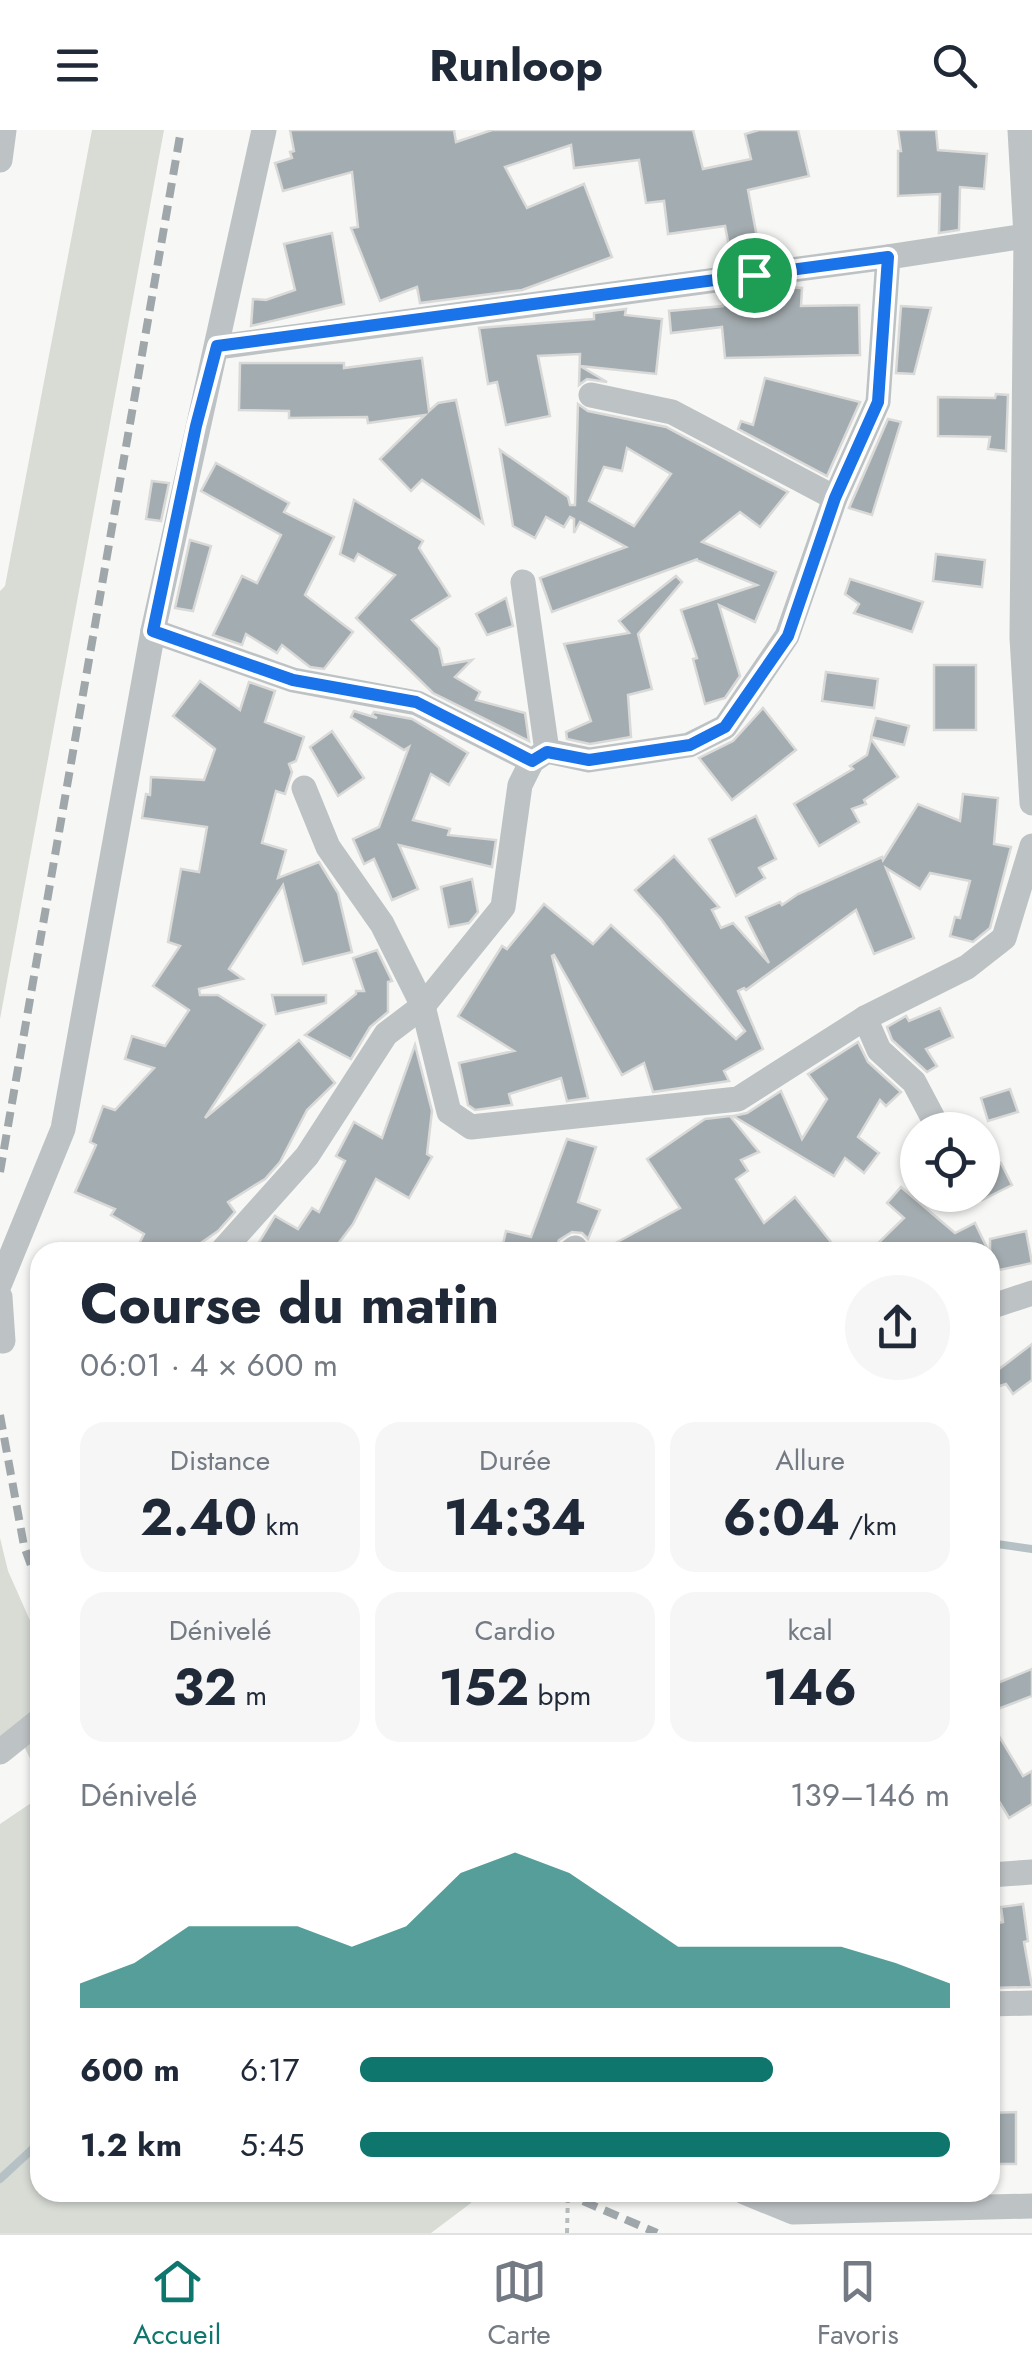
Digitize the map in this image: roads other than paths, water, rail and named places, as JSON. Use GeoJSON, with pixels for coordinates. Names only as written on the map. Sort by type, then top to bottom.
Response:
{"type":"FeatureCollection","features":[{"type":"Feature","properties":{"kind":"street"},"geometry":{"type":"LineString","coordinates":[[0,160],[4,130]]}},
{"type":"Feature","properties":{"kind":"street"},"geometry":{"type":"LineString","coordinates":[[0,1283],[62,1130],[153,631],[264,130]]}},
{"type":"Feature","properties":{"kind":"street"},"geometry":{"type":"LineString","coordinates":[[1020,130],[1029,235],[1027,639],[1032,803]]}},
{"type":"Feature","properties":{"kind":"street"},"geometry":{"type":"LineString","coordinates":[[217,346],[1029,235]]}},
{"type":"Feature","properties":{"kind":"street"},"geometry":{"type":"LineString","coordinates":[[153,631],[293,680],[416,702],[540,756],[589,760],[690,745],[725,727],[788,636],[835,498],[878,402],[888,257]]}},
{"type":"Feature","properties":{"kind":"street"},"geometry":{"type":"LineString","coordinates":[[590,396],[672,412],[835,498]]}},
{"type":"Feature","properties":{"kind":"street"},"geometry":{"type":"LineString","coordinates":[[231,1242],[307,1156],[386,1034],[422,1006],[502,907],[520,785],[540,756],[523,582]]}},
{"type":"Feature","properties":{"kind":"street"},"geometry":{"type":"LineString","coordinates":[[304,788],[328,846],[382,924],[422,1006],[449,1112],[471,1127],[738,1098],[865,1018],[967,967],[1004,938],[1032,846]]}},
{"type":"Feature","properties":{"kind":"street"},"geometry":{"type":"LineString","coordinates":[[865,1018],[879,1050],[914,1082],[930,1112]]}},
{"type":"Feature","properties":{"kind":"street"},"geometry":{"type":"LineString","coordinates":[[1000,1304],[1032,1293]]}},
{"type":"Feature","properties":{"kind":"street"},"geometry":{"type":"LineString","coordinates":[[0,1297],[3,1342]]}},
{"type":"Feature","properties":{"kind":"street"},"geometry":{"type":"LineString","coordinates":[[0,1752],[30,1728]]}},
{"type":"Feature","properties":{"kind":"street"},"geometry":{"type":"LineString","coordinates":[[1000,1874],[1032,1872]]}},
{"type":"Feature","properties":{"kind":"street"},"geometry":{"type":"LineString","coordinates":[[1000,2004],[1032,2003]]}},
{"type":"Feature","properties":{"kind":"street"},"geometry":{"type":"LineString","coordinates":[[768,2202],[793,2212],[1032,2206]]}},
{"type":"Feature","properties":{"kind":"waterway"},"geometry":{"type":"LineString","coordinates":[[1000,1544],[1032,1549]]}},
{"type":"Feature","properties":{"kind":"waterway"},"geometry":{"type":"LineString","coordinates":[[0,2179],[30,2151]]}},
{"type":"Feature","properties":{"kind":"railway"},"geometry":{"type":"LineString","coordinates":[[0,1172],[181,130]]}},
{"type":"Feature","properties":{"kind":"railway"},"geometry":{"type":"LineString","coordinates":[[0,1415],[30,1562]]}},
{"type":"Feature","properties":{"kind":"railway"},"geometry":{"type":"LineString","coordinates":[[585,2202],[657,2233]]}}]}
